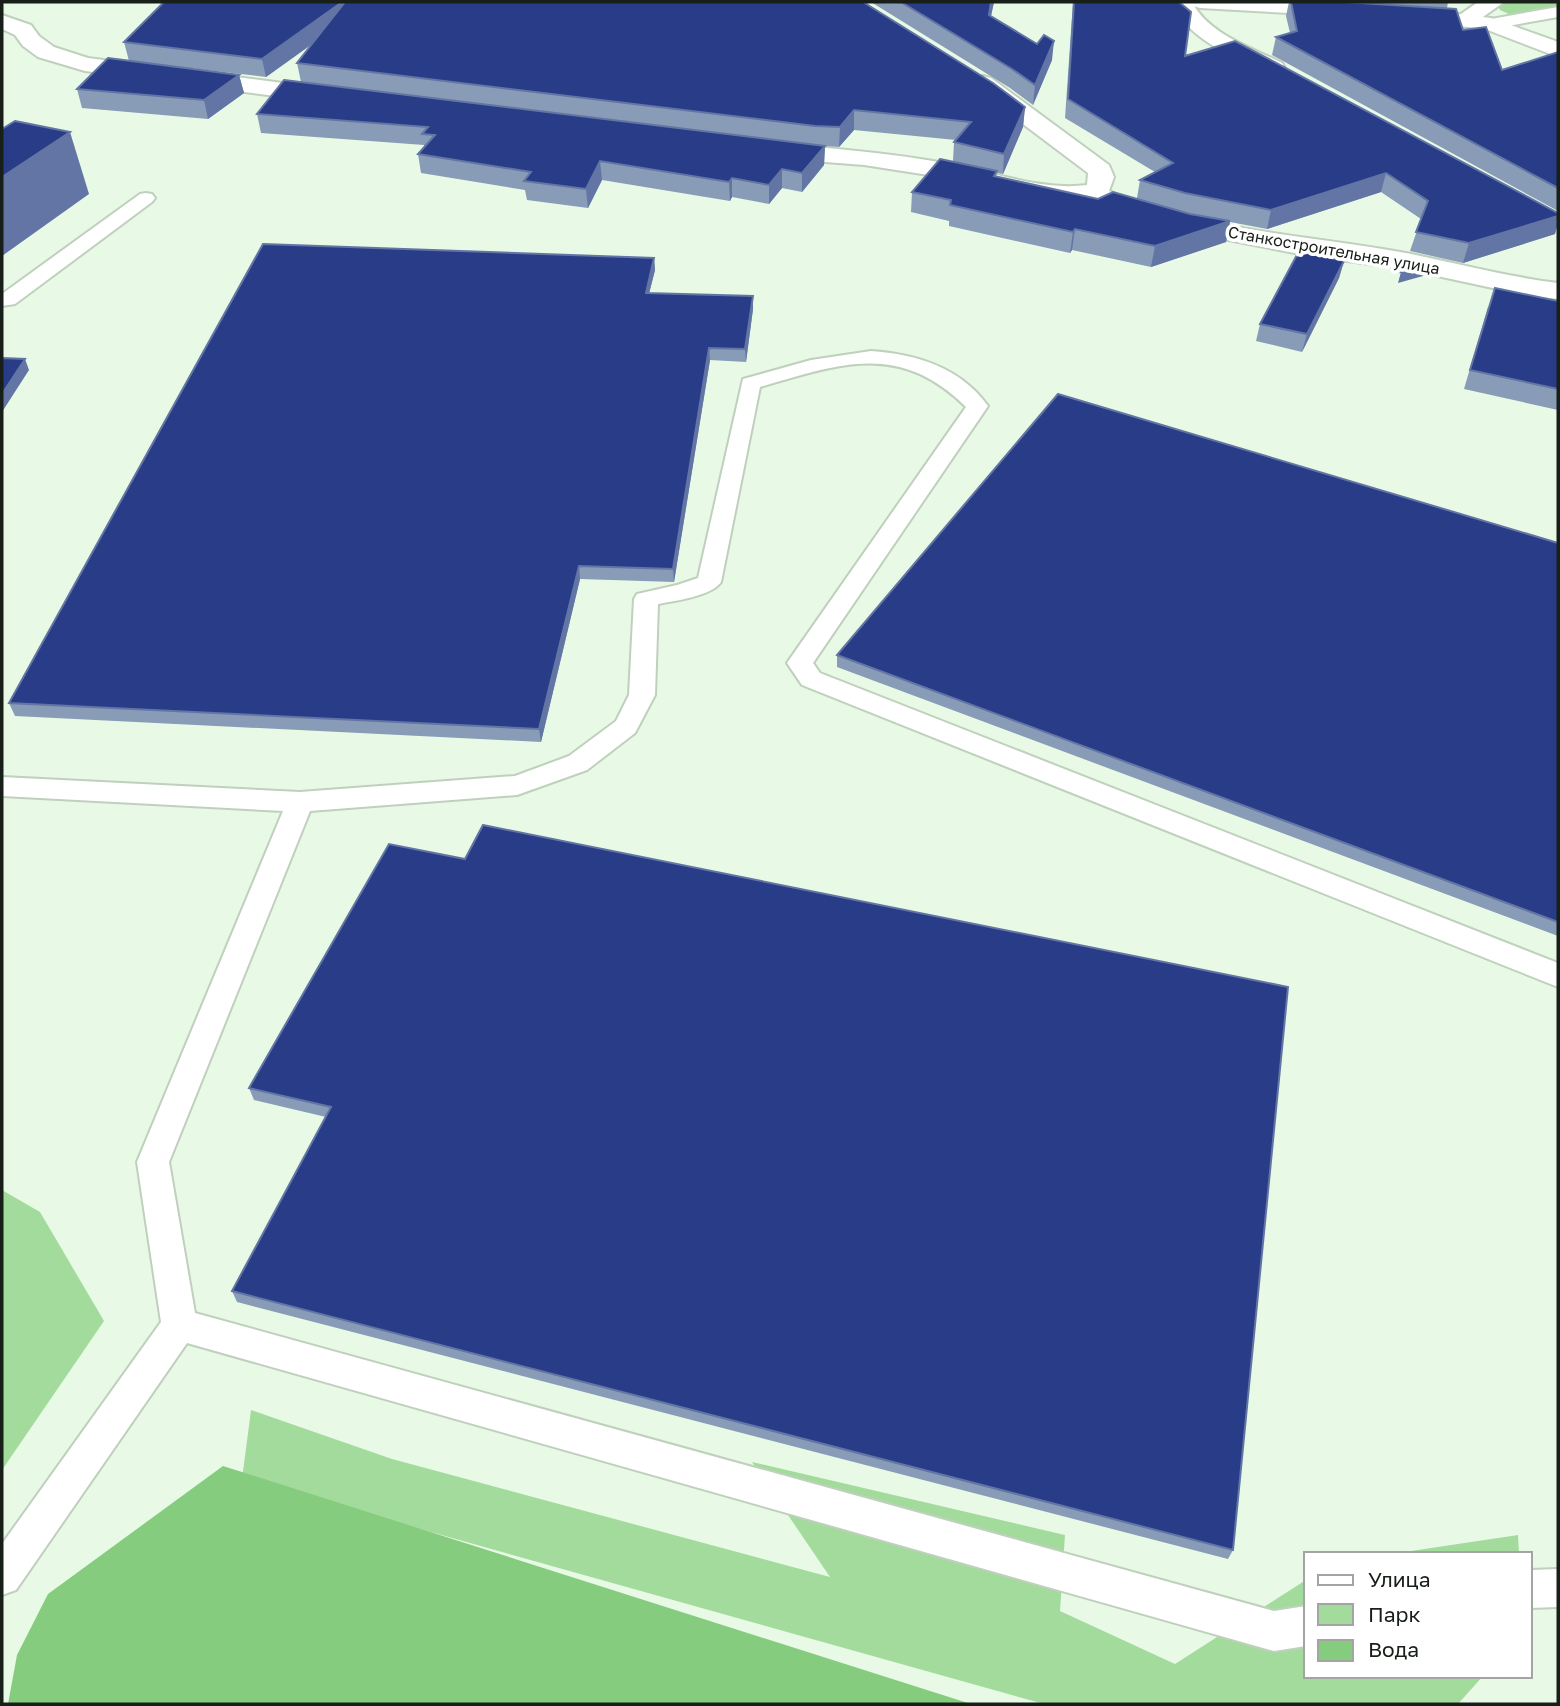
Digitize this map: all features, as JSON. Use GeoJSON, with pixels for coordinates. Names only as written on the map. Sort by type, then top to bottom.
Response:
{"type":"FeatureCollection","features":[{"type":"Feature","properties":{"kind":"street"},"geometry":{"type":"LineString","coordinates":[[1182,2],[1185,12],[1214,36],[1290,77]]}},
{"type":"Feature","properties":{"kind":"street"},"geometry":{"type":"LineString","coordinates":[[1200,2],[1362,11]]}},
{"type":"Feature","properties":{"kind":"street"},"geometry":{"type":"LineString","coordinates":[[1465,19],[1493,2]]}},
{"type":"Feature","properties":{"kind":"street"},"geometry":{"type":"LineString","coordinates":[[1389,13],[1465,19],[1491,24],[1558,50]]}},
{"type":"Feature","properties":{"kind":"street"},"geometry":{"type":"LineString","coordinates":[[2,21],[23,30],[31,41],[46,52],[85,64],[345,98]]}},
{"type":"Feature","properties":{"kind":"street"},"geometry":{"type":"LineString","coordinates":[[969,75],[1002,94],[1100,170],[1101,186],[1093,193]]}},
{"type":"Feature","properties":{"kind":"street","name":"Станкостроительная улица"},"geometry":{"type":"LineString","coordinates":[[745,147],[864,158],[948,171],[1057,194],[1093,193],[1128,208],[1187,224],[1305,247],[1405,261],[1525,287],[1558,291]]}},
{"type":"Feature","properties":{"kind":"lane"},"geometry":{"type":"LineString","coordinates":[[1491,24],[1558,12]]}},
{"type":"Feature","properties":{"kind":"lane"},"geometry":{"type":"LineString","coordinates":[[2,300],[8,300],[146,198]]}},
{"type":"Feature","properties":{"kind":"lane"},"geometry":{"type":"LineString","coordinates":[[2,786],[300,802],[517,785],[578,763],[626,727],[642,695],[646,599],[682,592],[709,582],[750,383],[824,362],[870,356],[900,359],[928,367],[961,386],[978,406],[800,663],[811,679],[1558,975]]}},
{"type":"Feature","properties":{"kind":"lane"},"geometry":{"type":"LineString","coordinates":[[2,1576],[178,1325],[153,1162],[300,802]]}},
{"type":"Feature","properties":{"kind":"lane"},"geometry":{"type":"LineString","coordinates":[[178,1325],[1274,1631],[1304,1626]]}},
{"type":"Feature","properties":{"kind":"lane"},"geometry":{"type":"LineString","coordinates":[[1532,1590],[1558,1588]]}},
{"type":"Feature","properties":{"kind":"green space"},"geometry":{"type":"Polygon","coordinates":[[[1509,2],[1558,2],[1558,10],[1511,15],[1500,10],[1498,5],[1509,2]]]}},
{"type":"Feature","properties":{"kind":"green space"},"geometry":{"type":"Polygon","coordinates":[[[2,1190],[40,1212],[104,1321],[2,1470],[2,1190]]]}},
{"type":"Feature","properties":{"kind":"green space"},"geometry":{"type":"Polygon","coordinates":[[[251,1410],[392,1459],[830,1577],[752,1462],[1065,1535],[1060,1611],[1175,1664],[1304,1581],[1304,1678],[1481,1678],[1458,1704],[1044,1704],[242,1479],[251,1410]]]}},
{"type":"Feature","properties":{"kind":"green space"},"geometry":{"type":"Polygon","coordinates":[[[1518,1535],[1519,1552],[1404,1552],[1518,1535]]]}},
{"type":"Feature","properties":{"kind":"water"},"geometry":{"type":"Polygon","coordinates":[[[223,1466],[971,1704],[8,1704],[17,1655],[48,1594],[223,1466]]]}},
{"type":"Feature","properties":{"kind":"building"},"geometry":{"type":"Polygon","coordinates":[[[164,2],[342,2],[262,59],[124,42],[164,2]]]}},
{"type":"Feature","properties":{"kind":"building"},"geometry":{"type":"Polygon","coordinates":[[[345,2],[863,2],[993,83],[1025,107],[1004,154],[954,142],[971,122],[854,110],[840,127],[815,126],[297,63],[345,2]]]}},
{"type":"Feature","properties":{"kind":"building"},"geometry":{"type":"Polygon","coordinates":[[[901,2],[991,2],[989,15],[1037,44],[1044,35],[1054,41],[1035,85],[901,2]]]}},
{"type":"Feature","properties":{"kind":"building"},"geometry":{"type":"Polygon","coordinates":[[[1074,2],[1179,2],[1191,12],[1185,56],[1235,41],[1558,213],[1558,216],[1469,243],[1416,232],[1428,201],[1386,173],[1271,210],[1185,193],[1140,180],[1173,163],[1068,99],[1074,2]]]}},
{"type":"Feature","properties":{"kind":"building"},"geometry":{"type":"Polygon","coordinates":[[[1291,2],[1344,2],[1456,9],[1463,30],[1486,27],[1502,70],[1558,52],[1558,188],[1276,37],[1297,31],[1291,2]]]}},
{"type":"Feature","properties":{"kind":"building"},"geometry":{"type":"Polygon","coordinates":[[[108,58],[239,75],[204,100],[77,89],[108,58]]]}},
{"type":"Feature","properties":{"kind":"building"},"geometry":{"type":"Polygon","coordinates":[[[284,80],[825,146],[802,173],[782,169],[769,185],[732,178],[729,182],[600,161],[586,189],[524,181],[531,172],[418,154],[435,135],[422,134],[428,127],[257,114],[284,80]]]}},
{"type":"Feature","properties":{"kind":"building"},"geometry":{"type":"Polygon","coordinates":[[[15,121],[70,132],[2,177],[2,129],[15,121]]]}},
{"type":"Feature","properties":{"kind":"building"},"geometry":{"type":"Polygon","coordinates":[[[940,159],[997,171],[994,176],[1098,199],[1113,192],[1190,214],[1230,221],[1155,246],[1075,229],[1073,232],[950,205],[951,200],[912,192],[940,159]]]}},
{"type":"Feature","properties":{"kind":"building"},"geometry":{"type":"Polygon","coordinates":[[[263,244],[654,258],[646,293],[753,296],[745,349],[709,348],[673,569],[579,566],[539,729],[9,703],[263,244]]]}},
{"type":"Feature","properties":{"kind":"building"},"geometry":{"type":"Polygon","coordinates":[[[1299,251],[1344,261],[1307,334],[1260,324],[1299,251]]]}},
{"type":"Feature","properties":{"kind":"building"},"geometry":{"type":"Polygon","coordinates":[[[1406,260],[1426,264],[1401,272],[1406,260]]]}},
{"type":"Feature","properties":{"kind":"building"},"geometry":{"type":"Polygon","coordinates":[[[1495,288],[1558,301],[1558,389],[1470,370],[1495,288]]]}},
{"type":"Feature","properties":{"kind":"building"},"geometry":{"type":"Polygon","coordinates":[[[2,358],[25,359],[2,394],[2,358]]]}},
{"type":"Feature","properties":{"kind":"building"},"geometry":{"type":"Polygon","coordinates":[[[1058,394],[1558,543],[1558,922],[837,655],[1058,394]]]}},
{"type":"Feature","properties":{"kind":"building"},"geometry":{"type":"Polygon","coordinates":[[[483,825],[1288,987],[1233,1550],[232,1291],[331,1107],[249,1088],[389,844],[465,859],[483,825]]]}}]}
